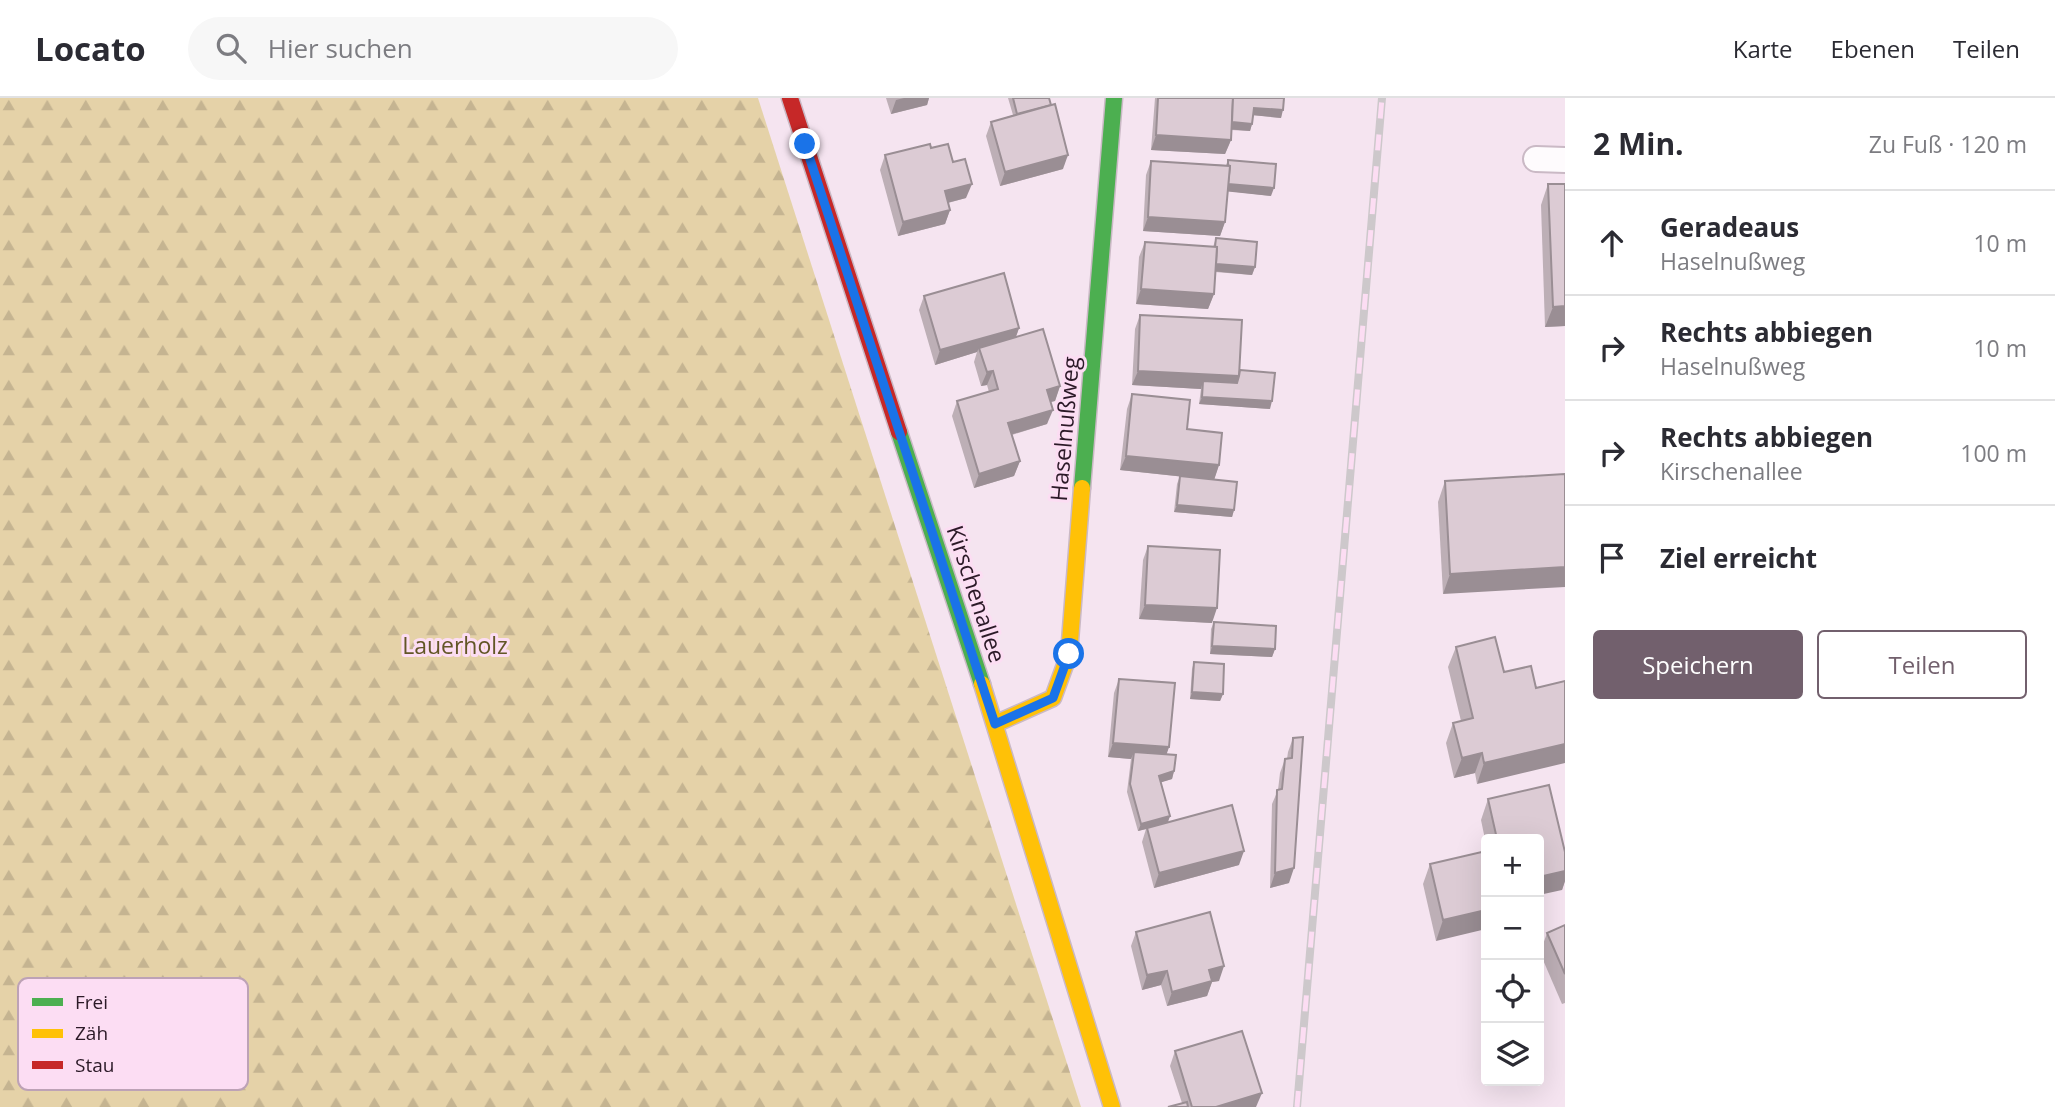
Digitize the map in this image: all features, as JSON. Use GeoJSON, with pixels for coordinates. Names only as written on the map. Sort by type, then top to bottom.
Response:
{"type":"FeatureCollection","features":[{"type":"Feature","properties":{"kind":"street","name":"Kirschenallee"},"geometry":{"type":"LineString","coordinates":[[790,98],[995,724],[1112,1107]]}},
{"type":"Feature","properties":{"kind":"street","name":"Haselnußweg"},"geometry":{"type":"LineString","coordinates":[[995,724],[1053,698],[1069,654],[1114,98]]}},
{"type":"Feature","properties":{"kind":"lane"},"geometry":{"type":"LineString","coordinates":[[1536,159],[1565,160]]}},
{"type":"Feature","properties":{"kind":"green space","name":"Lauerholz"},"geometry":{"type":"Polygon","coordinates":[[[0,98],[758,98],[1081,1107],[0,1107],[0,98]]]}},
{"type":"Feature","properties":{"kind":"building"},"geometry":{"type":"Polygon","coordinates":[[[1013,98],[1049,98],[1051,105],[1017,114],[1013,98]]]}},
{"type":"Feature","properties":{"kind":"building"},"geometry":{"type":"Polygon","coordinates":[[[1158,98],[1233,98],[1231,140],[1156,135],[1158,98]]]}},
{"type":"Feature","properties":{"kind":"building"},"geometry":{"type":"Polygon","coordinates":[[[1233,98],[1284,98],[1283,110],[1254,108],[1252,124],[1232,122],[1233,98]]]}},
{"type":"Feature","properties":{"kind":"building"},"geometry":{"type":"Polygon","coordinates":[[[1055,104],[1068,155],[1005,172],[991,122],[1055,104]]]}},
{"type":"Feature","properties":{"kind":"building"},"geometry":{"type":"Polygon","coordinates":[[[930,144],[931,148],[948,144],[953,162],[965,159],[972,184],[945,191],[950,210],[903,222],[885,155],[930,144]]]}},
{"type":"Feature","properties":{"kind":"building"},"geometry":{"type":"Polygon","coordinates":[[[1228,160],[1276,164],[1274,188],[1228,184],[1228,160]]]}},
{"type":"Feature","properties":{"kind":"building"},"geometry":{"type":"Polygon","coordinates":[[[1151,161],[1230,166],[1225,222],[1148,217],[1151,161]]]}},
{"type":"Feature","properties":{"kind":"building"},"geometry":{"type":"Polygon","coordinates":[[[1548,184],[1565,184],[1565,306],[1553,307],[1548,184]]]}},
{"type":"Feature","properties":{"kind":"building"},"geometry":{"type":"Polygon","coordinates":[[[1216,238],[1257,242],[1255,267],[1216,264],[1216,238]]]}},
{"type":"Feature","properties":{"kind":"building"},"geometry":{"type":"Polygon","coordinates":[[[1145,242],[1217,247],[1214,294],[1141,289],[1145,242]]]}},
{"type":"Feature","properties":{"kind":"building"},"geometry":{"type":"Polygon","coordinates":[[[1004,273],[1019,328],[940,350],[924,296],[1004,273]]]}},
{"type":"Feature","properties":{"kind":"building"},"geometry":{"type":"Polygon","coordinates":[[[1140,315],[1242,320],[1239,376],[1138,371],[1140,315]]]}},
{"type":"Feature","properties":{"kind":"building"},"geometry":{"type":"Polygon","coordinates":[[[1043,329],[1060,386],[1047,390],[1053,410],[1008,423],[1020,461],[979,474],[957,401],[998,389],[993,371],[987,372],[979,348],[1043,329]]]}},
{"type":"Feature","properties":{"kind":"building"},"geometry":{"type":"Polygon","coordinates":[[[1240,370],[1275,373],[1272,401],[1202,397],[1203,381],[1237,383],[1240,370]]]}},
{"type":"Feature","properties":{"kind":"building"},"geometry":{"type":"Polygon","coordinates":[[[1132,394],[1190,400],[1187,429],[1222,433],[1219,465],[1126,456],[1132,394]]]}},
{"type":"Feature","properties":{"kind":"building"},"geometry":{"type":"Polygon","coordinates":[[[1565,474],[1565,567],[1450,574],[1445,481],[1565,474]]]}},
{"type":"Feature","properties":{"kind":"building"},"geometry":{"type":"Polygon","coordinates":[[[1180,476],[1237,482],[1234,510],[1177,505],[1180,476]]]}},
{"type":"Feature","properties":{"kind":"building"},"geometry":{"type":"Polygon","coordinates":[[[1148,546],[1220,550],[1217,608],[1145,605],[1148,546]]]}},
{"type":"Feature","properties":{"kind":"building"},"geometry":{"type":"Polygon","coordinates":[[[1214,622],[1276,626],[1275,649],[1212,646],[1214,622]]]}},
{"type":"Feature","properties":{"kind":"building"},"geometry":{"type":"Polygon","coordinates":[[[1495,637],[1504,672],[1531,666],[1536,688],[1565,681],[1565,744],[1484,763],[1482,753],[1462,758],[1453,723],[1473,718],[1456,647],[1495,637]]]}},
{"type":"Feature","properties":{"kind":"building"},"geometry":{"type":"Polygon","coordinates":[[[1194,662],[1224,664],[1223,694],[1192,692],[1194,662]]]}},
{"type":"Feature","properties":{"kind":"building"},"geometry":{"type":"Polygon","coordinates":[[[1119,679],[1175,683],[1169,747],[1113,743],[1119,679]]]}},
{"type":"Feature","properties":{"kind":"building"},"geometry":{"type":"Polygon","coordinates":[[[1303,737],[1294,868],[1275,873],[1277,790],[1282,789],[1285,759],[1292,758],[1293,738],[1303,737]]]}},
{"type":"Feature","properties":{"kind":"building"},"geometry":{"type":"Polygon","coordinates":[[[1134,752],[1176,755],[1174,771],[1159,776],[1170,816],[1141,824],[1130,784],[1134,752]]]}},
{"type":"Feature","properties":{"kind":"building"},"geometry":{"type":"Polygon","coordinates":[[[1549,785],[1565,852],[1565,871],[1544,876],[1544,834],[1496,834],[1488,799],[1549,785]]]}},
{"type":"Feature","properties":{"kind":"building"},"geometry":{"type":"Polygon","coordinates":[[[1232,805],[1244,851],[1159,873],[1147,828],[1232,805]]]}},
{"type":"Feature","properties":{"kind":"building"},"geometry":{"type":"Polygon","coordinates":[[[1481,852],[1481,911],[1443,920],[1430,864],[1481,852]]]}},
{"type":"Feature","properties":{"kind":"building"},"geometry":{"type":"Polygon","coordinates":[[[1210,912],[1224,966],[1209,970],[1212,981],[1172,992],[1167,971],[1147,975],[1136,932],[1210,912]]]}},
{"type":"Feature","properties":{"kind":"building"},"geometry":{"type":"Polygon","coordinates":[[[1565,925],[1565,974],[1547,933],[1565,925]]]}},
{"type":"Feature","properties":{"kind":"building"},"geometry":{"type":"Polygon","coordinates":[[[1242,1031],[1262,1093],[1216,1107],[1192,1107],[1175,1051],[1242,1031]]]}},
{"type":"Feature","properties":{"kind":"building"},"geometry":{"type":"Polygon","coordinates":[[[1187,1102],[1188,1107],[1168,1107],[1187,1102]]]}},
{"type":"Feature","properties":{"kind":"railway"},"geometry":{"type":"LineString","coordinates":[[1297,1107],[1382,98]]}},
{"type":"Feature","properties":{"kind":"traffic: fast"},"geometry":{"type":"LineString","coordinates":[[1082,488],[1114,98]]}},
{"type":"Feature","properties":{"kind":"traffic: fast"},"geometry":{"type":"LineString","coordinates":[[899,432],[982,684]]}},
{"type":"Feature","properties":{"kind":"traffic: slow"},"geometry":{"type":"LineString","coordinates":[[995,724],[1053,698],[1069,654],[1082,488]]}},
{"type":"Feature","properties":{"kind":"traffic: slow"},"geometry":{"type":"LineString","coordinates":[[982,684],[1112,1107]]}},
{"type":"Feature","properties":{"kind":"traffic: jam"},"geometry":{"type":"LineString","coordinates":[[790,98],[899,432]]}},
{"type":"Feature","properties":{"kind":"route"},"geometry":{"type":"LineString","coordinates":[[805,144],[995,724],[1053,698],[1069,654]]}}]}
